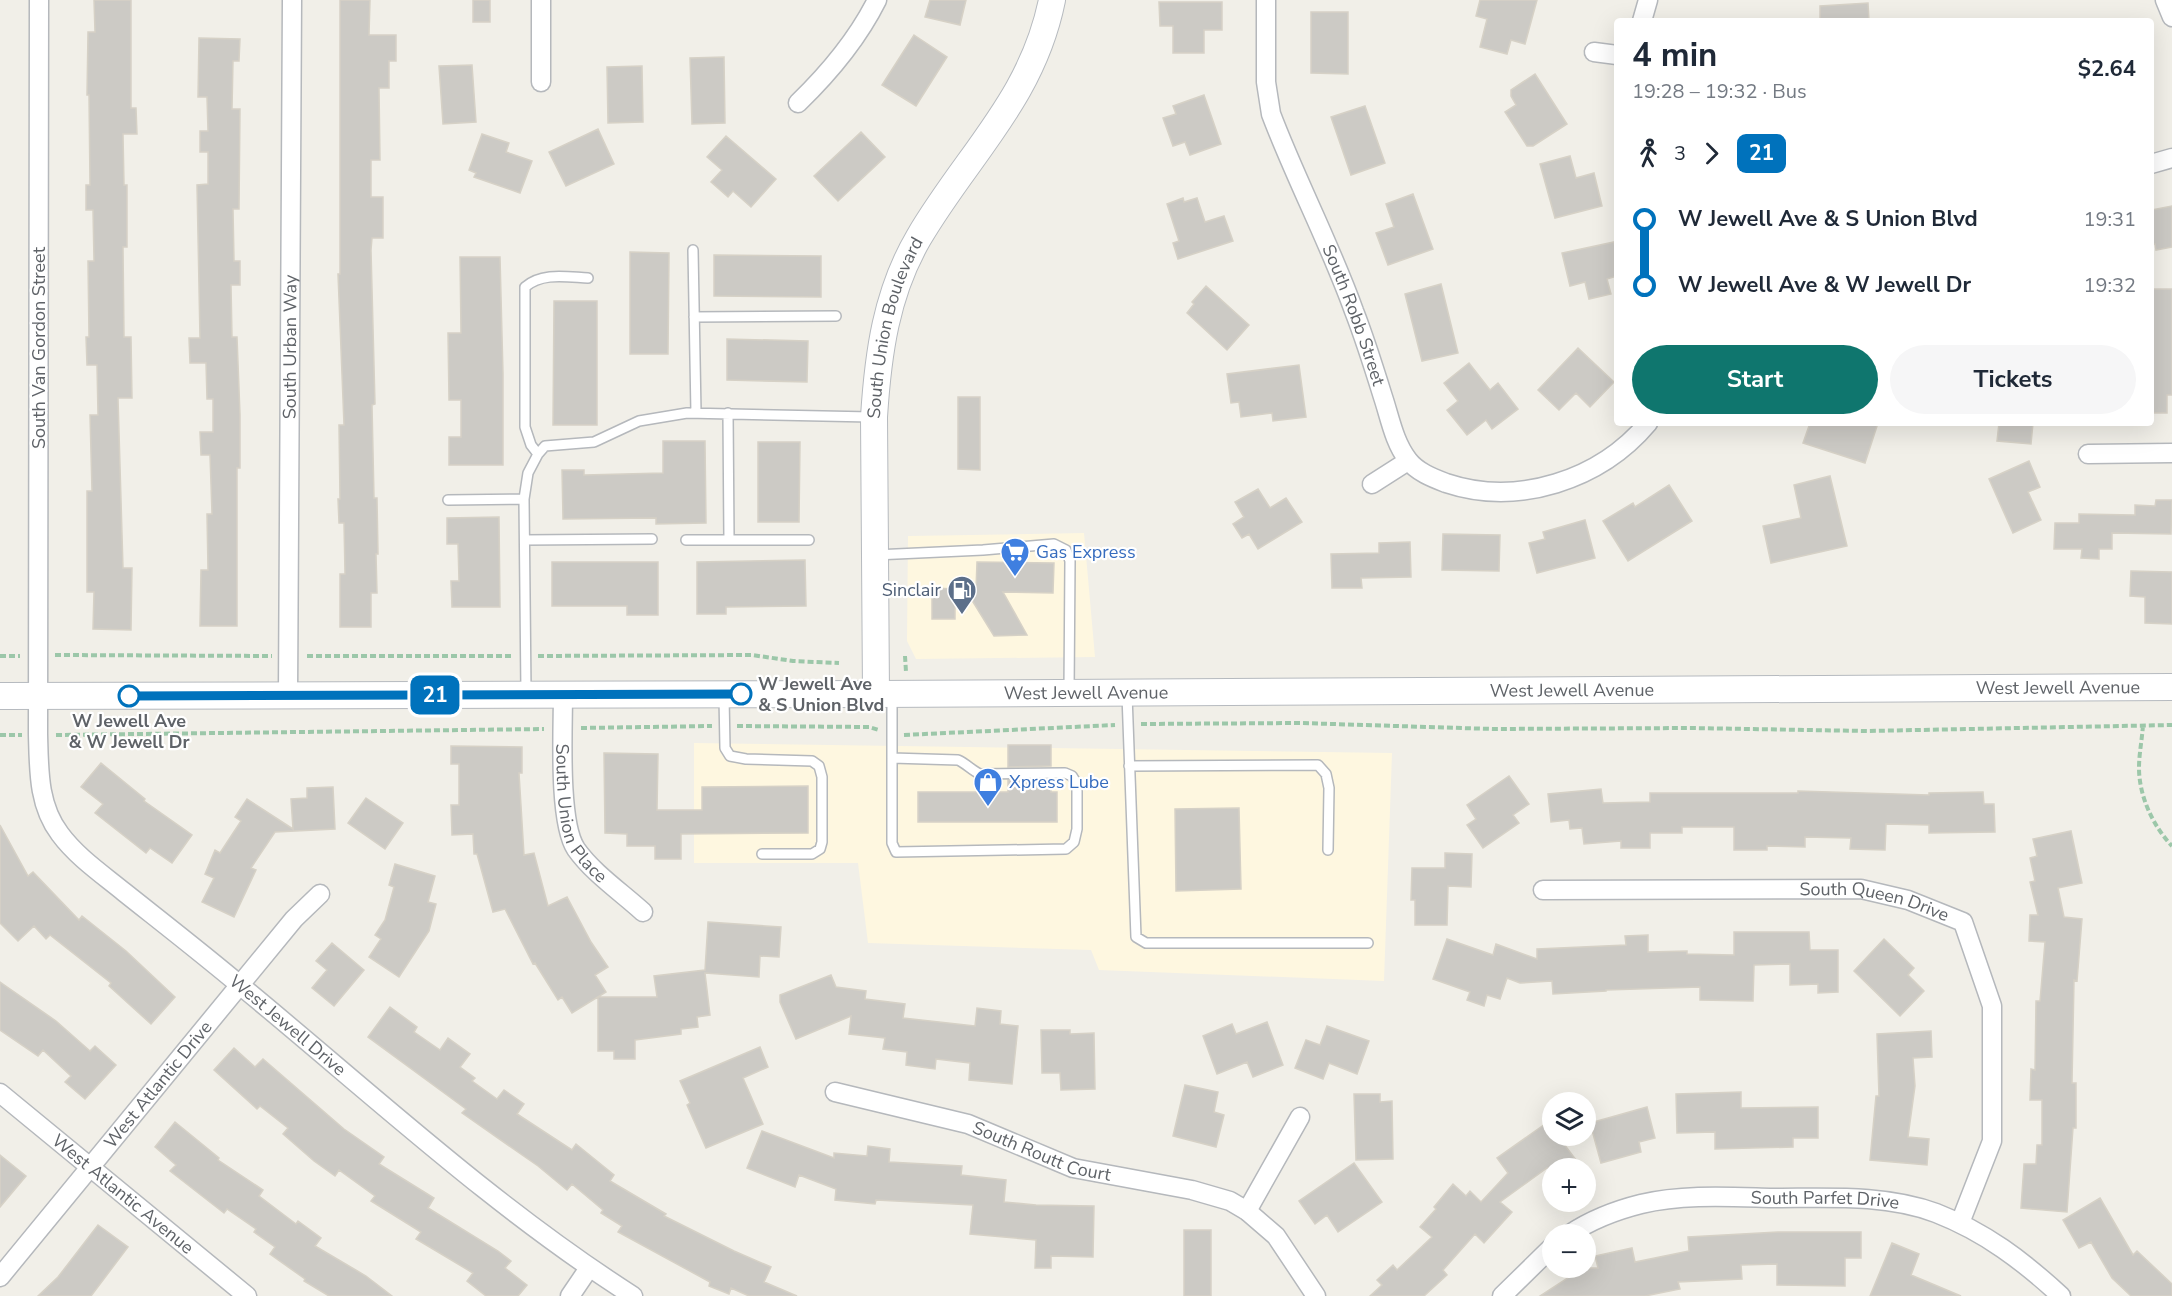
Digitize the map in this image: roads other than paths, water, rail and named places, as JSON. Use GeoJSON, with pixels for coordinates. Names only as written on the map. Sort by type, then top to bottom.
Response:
{"type":"FeatureCollection","features":[{"type":"Feature","properties":{"kind":"main road","name":"South Union Boulevard"},"geometry":{"type":"LineString","coordinates":[[884,694],[875,555],[874,417],[881,338],[897,284],[918,239],[994,130],[1016,94],[1040,40],[1052,0]]}},
{"type":"Feature","properties":{"kind":"main road","name":"West Jewell Avenue"},"geometry":{"type":"LineString","coordinates":[[0,696],[2172,687]]}},
{"type":"Feature","properties":{"kind":"street","name":"South Van Gordon Street"},"geometry":{"type":"LineString","coordinates":[[38,696],[39,0]]}},
{"type":"Feature","properties":{"kind":"street","name":"South Urban Way"},"geometry":{"type":"LineString","coordinates":[[288,695],[292,0]]}},
{"type":"Feature","properties":{"kind":"street"},"geometry":{"type":"LineString","coordinates":[[541,0],[541,82]]}},
{"type":"Feature","properties":{"kind":"street"},"geometry":{"type":"LineString","coordinates":[[798,103],[825,76],[859,33],[877,0]]}},
{"type":"Feature","properties":{"kind":"street","name":"South Robb Street"},"geometry":{"type":"LineString","coordinates":[[1266,0],[1266,82],[1271,114],[1354,310],[1390,423],[1408,461]]}},
{"type":"Feature","properties":{"kind":"street"},"geometry":{"type":"LineString","coordinates":[[1643,18],[1648,0]]}},
{"type":"Feature","properties":{"kind":"street"},"geometry":{"type":"LineString","coordinates":[[2165,0],[2172,17]]}},
{"type":"Feature","properties":{"kind":"street"},"geometry":{"type":"LineString","coordinates":[[1594,52],[1614,55]]}},
{"type":"Feature","properties":{"kind":"street"},"geometry":{"type":"LineString","coordinates":[[2154,163],[2172,158]]}},
{"type":"Feature","properties":{"kind":"street"},"geometry":{"type":"LineString","coordinates":[[1372,484],[1408,461],[1426,475],[1469,489],[1507,492],[1529,489],[1575,477],[1616,455],[1645,426]]}},
{"type":"Feature","properties":{"kind":"street"},"geometry":{"type":"LineString","coordinates":[[2088,454],[2172,453]]}},
{"type":"Feature","properties":{"kind":"street","name":"South Union Place"},"geometry":{"type":"LineString","coordinates":[[563,694],[566,817],[571,840],[587,861],[643,912]]}},
{"type":"Feature","properties":{"kind":"street","name":"West Jewell Drive"},"geometry":{"type":"LineString","coordinates":[[38,696],[40,781],[45,807],[61,836],[75,851],[495,1198],[589,1268],[633,1296]]}},
{"type":"Feature","properties":{"kind":"street","name":"South Queen Drive"},"geometry":{"type":"LineString","coordinates":[[1543,891],[1861,890],[1908,900],[1963,922],[1992,1006],[1992,1141],[1960,1223]]}},
{"type":"Feature","properties":{"kind":"street","name":"West Atlantic Drive"},"geometry":{"type":"LineString","coordinates":[[0,1277],[294,919],[320,894]]}},
{"type":"Feature","properties":{"kind":"street","name":"South Routt Court"},"geometry":{"type":"LineString","coordinates":[[835,1092],[968,1124],[1073,1168],[1213,1195],[1247,1211],[1276,1236],[1316,1296]]}},
{"type":"Feature","properties":{"kind":"street","name":"West Atlantic Avenue"},"geometry":{"type":"LineString","coordinates":[[0,1093],[247,1296]]}},
{"type":"Feature","properties":{"kind":"street"},"geometry":{"type":"LineString","coordinates":[[1247,1211],[1300,1117]]}},
{"type":"Feature","properties":{"kind":"street","name":"South Parfet Drive"},"geometry":{"type":"LineString","coordinates":[[1589,1224],[1621,1210],[1653,1202],[1688,1198],[1873,1200],[1911,1205],[1960,1223],[2015,1255],[2061,1296]]}},
{"type":"Feature","properties":{"kind":"street"},"geometry":{"type":"LineString","coordinates":[[1502,1296],[1542,1257]]}},
{"type":"Feature","properties":{"kind":"street"},"geometry":{"type":"LineString","coordinates":[[570,1296],[589,1268]]}},
{"type":"Feature","properties":{"kind":"lane"},"geometry":{"type":"LineString","coordinates":[[693,250],[696,413]]}},
{"type":"Feature","properties":{"kind":"lane"},"geometry":{"type":"LineString","coordinates":[[538,454],[531,445],[525,427],[525,287],[533,280],[545,277],[588,278]]}},
{"type":"Feature","properties":{"kind":"lane"},"geometry":{"type":"LineString","coordinates":[[694,317],[836,316]]}},
{"type":"Feature","properties":{"kind":"lane"},"geometry":{"type":"LineString","coordinates":[[526,695],[524,499],[528,473],[538,454],[545,447],[594,442],[639,421],[696,413],[874,417]]}},
{"type":"Feature","properties":{"kind":"lane"},"geometry":{"type":"LineString","coordinates":[[728,413],[729,540]]}},
{"type":"Feature","properties":{"kind":"lane"},"geometry":{"type":"LineString","coordinates":[[447,500],[524,499]]}},
{"type":"Feature","properties":{"kind":"lane"},"geometry":{"type":"LineString","coordinates":[[525,540],[652,539]]}},
{"type":"Feature","properties":{"kind":"lane"},"geometry":{"type":"LineString","coordinates":[[686,540],[809,540]]}},
{"type":"Feature","properties":{"kind":"lane"},"geometry":{"type":"LineString","coordinates":[[875,555],[1053,544],[1066,549],[1070,561],[1069,693]]}},
{"type":"Feature","properties":{"kind":"lane"},"geometry":{"type":"LineString","coordinates":[[1127,693],[1136,937],[1146,943],[1368,943]]}},
{"type":"Feature","properties":{"kind":"lane"},"geometry":{"type":"LineString","coordinates":[[724,694],[725,748],[730,756],[746,759],[812,761],[819,766],[822,777],[822,842],[820,849],[812,854],[762,854]]}},
{"type":"Feature","properties":{"kind":"lane"},"geometry":{"type":"LineString","coordinates":[[884,694],[892,758],[892,843],[896,852],[1066,849],[1074,842],[1077,830],[1077,784],[1072,776],[1065,772],[980,774],[971,771],[965,763],[958,760],[892,758]]}},
{"type":"Feature","properties":{"kind":"lane"},"geometry":{"type":"LineString","coordinates":[[1129,766],[1317,765],[1326,774],[1329,788],[1328,850]]}},
{"type":"Feature","properties":{"kind":"place","name":"Gas Express"},"geometry":{"type":"Point","coordinates":[1015,578]}},
{"type":"Feature","properties":{"kind":"place","name":"Sinclair"},"geometry":{"type":"Point","coordinates":[962,616]}},
{"type":"Feature","properties":{"kind":"place","name":"W Jewell Ave & S Union Blvd"},"geometry":{"type":"Point","coordinates":[741,694]}},
{"type":"Feature","properties":{"kind":"place","name":"W Jewell Ave & W Jewell Dr"},"geometry":{"type":"Point","coordinates":[129,696]}},
{"type":"Feature","properties":{"kind":"place","name":"Xpress Lube"},"geometry":{"type":"Point","coordinates":[988,808]}}]}
